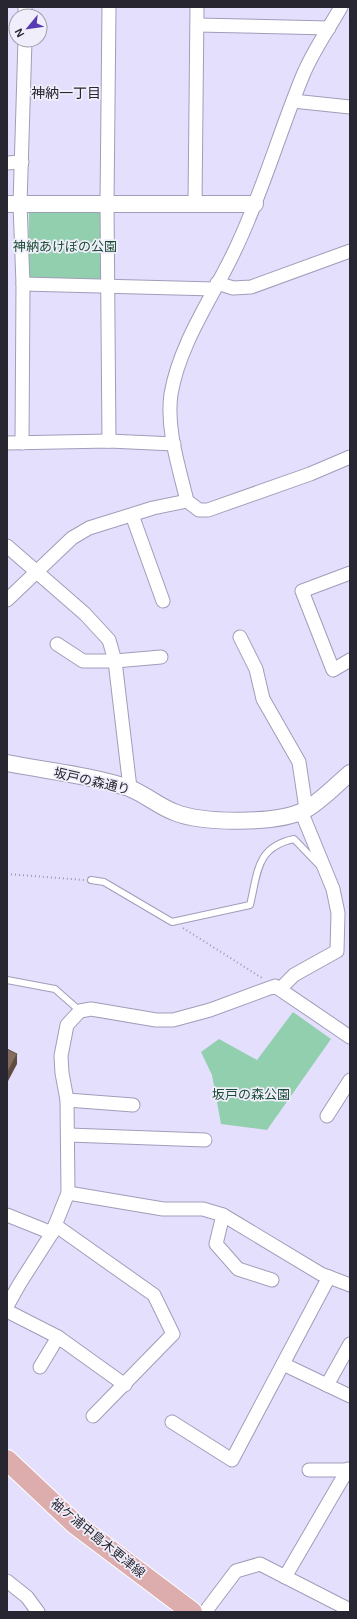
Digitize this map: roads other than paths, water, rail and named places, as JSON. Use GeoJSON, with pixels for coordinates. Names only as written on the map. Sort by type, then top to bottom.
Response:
{"type":"FeatureCollection","features":[{"type":"Feature","properties":{"kind":"main road","name":"袖ケ浦中島木更津線"},"geometry":{"type":"LineString","coordinates":[[7,1460],[75,1524],[192,1612]]}},
{"type":"Feature","properties":{"kind":"street"},"geometry":{"type":"LineString","coordinates":[[109,7],[107,204],[109,442]]}},
{"type":"Feature","properties":{"kind":"street"},"geometry":{"type":"LineString","coordinates":[[195,204],[197,7]]}},
{"type":"Feature","properties":{"kind":"street"},"geometry":{"type":"LineString","coordinates":[[341,7],[313,54],[293,101],[255,204],[235,251],[215,286],[177,370],[170,407],[174,444],[187,501],[199,510],[208,510],[303,477],[350,457]]}},
{"type":"Feature","properties":{"kind":"street"},"geometry":{"type":"LineString","coordinates":[[197,25],[329,28]]}},
{"type":"Feature","properties":{"kind":"street"},"geometry":{"type":"LineString","coordinates":[[22,442],[23,284],[14,204],[22,162],[25,48]]}},
{"type":"Feature","properties":{"kind":"street"},"geometry":{"type":"LineString","coordinates":[[293,101],[350,107]]}},
{"type":"Feature","properties":{"kind":"street"},"geometry":{"type":"LineString","coordinates":[[7,163],[22,162]]}},
{"type":"Feature","properties":{"kind":"street"},"geometry":{"type":"LineString","coordinates":[[14,204],[255,204]]}},
{"type":"Feature","properties":{"kind":"street"},"geometry":{"type":"LineString","coordinates":[[23,284],[108,287],[251,287],[350,251]]}},
{"type":"Feature","properties":{"kind":"street"},"geometry":{"type":"LineString","coordinates":[[7,443],[109,442],[174,444]]}},
{"type":"Feature","properties":{"kind":"street"},"geometry":{"type":"LineString","coordinates":[[7,600],[72,538],[89,528],[187,501]]}},
{"type":"Feature","properties":{"kind":"street"},"geometry":{"type":"LineString","coordinates":[[132,515],[163,601]]}},
{"type":"Feature","properties":{"kind":"street"},"geometry":{"type":"LineString","coordinates":[[7,546],[38,571],[85,614],[109,640],[115,661],[130,788]]}},
{"type":"Feature","properties":{"kind":"street"},"geometry":{"type":"LineString","coordinates":[[350,573],[302,591],[333,670],[350,660]]}},
{"type":"Feature","properties":{"kind":"street"},"geometry":{"type":"LineString","coordinates":[[7,1306],[53,1229],[68,1192],[69,1135],[67,1100],[62,1073],[61,1056],[67,1025],[80,1011],[91,1009],[156,1020],[173,1020],[210,1010],[277,987],[294,975],[336,951],[338,913],[333,888],[324,869],[304,810],[299,762],[263,699],[256,669],[240,637]]}},
{"type":"Feature","properties":{"kind":"street"},"geometry":{"type":"LineString","coordinates":[[57,644],[83,661],[115,661],[161,657]]}},
{"type":"Feature","properties":{"kind":"street","name":"坂戸の森通り"},"geometry":{"type":"LineString","coordinates":[[7,764],[95,779],[130,788],[174,812],[203,819],[260,820],[290,815],[304,810],[350,774]]}},
{"type":"Feature","properties":{"kind":"street"},"geometry":{"type":"LineString","coordinates":[[277,987],[350,1037]]}},
{"type":"Feature","properties":{"kind":"street"},"geometry":{"type":"LineString","coordinates":[[327,1116],[350,1080]]}},
{"type":"Feature","properties":{"kind":"street"},"geometry":{"type":"LineString","coordinates":[[67,1100],[133,1105]]}},
{"type":"Feature","properties":{"kind":"street"},"geometry":{"type":"LineString","coordinates":[[69,1135],[206,1140]]}},
{"type":"Feature","properties":{"kind":"street"},"geometry":{"type":"LineString","coordinates":[[68,1192],[163,1209],[203,1209],[223,1215],[329,1277],[350,1285]]}},
{"type":"Feature","properties":{"kind":"street"},"geometry":{"type":"LineString","coordinates":[[7,1215],[53,1229],[154,1295],[173,1334],[93,1416]]}},
{"type":"Feature","properties":{"kind":"street"},"geometry":{"type":"LineString","coordinates":[[223,1215],[216,1244],[238,1269],[272,1280]]}},
{"type":"Feature","properties":{"kind":"street"},"geometry":{"type":"LineString","coordinates":[[172,1422],[232,1460],[329,1277]]}},
{"type":"Feature","properties":{"kind":"street"},"geometry":{"type":"LineString","coordinates":[[7,1311],[58,1337],[124,1385]]}},
{"type":"Feature","properties":{"kind":"street"},"geometry":{"type":"LineString","coordinates":[[40,1367],[58,1337]]}},
{"type":"Feature","properties":{"kind":"street"},"geometry":{"type":"LineString","coordinates":[[327,1385],[350,1344]]}},
{"type":"Feature","properties":{"kind":"street"},"geometry":{"type":"LineString","coordinates":[[283,1364],[350,1396]]}},
{"type":"Feature","properties":{"kind":"street"},"geometry":{"type":"LineString","coordinates":[[309,1470],[349,1469]]}},
{"type":"Feature","properties":{"kind":"street"},"geometry":{"type":"LineString","coordinates":[[285,1577],[349,1469]]}},
{"type":"Feature","properties":{"kind":"street"},"geometry":{"type":"LineString","coordinates":[[205,1612],[236,1571],[260,1564],[350,1610]]}},
{"type":"Feature","properties":{"kind":"street"},"geometry":{"type":"LineString","coordinates":[[7,1581],[27,1597],[38,1612]]}},
{"type":"Feature","properties":{"kind":"lane"},"geometry":{"type":"LineString","coordinates":[[91,880],[104,882],[172,922],[250,905],[259,864],[270,848],[282,841],[294,838],[324,869]]}},
{"type":"Feature","properties":{"kind":"lane"},"geometry":{"type":"LineString","coordinates":[[7,980],[55,989],[80,1011]]}},
{"type":"Feature","properties":{"kind":"district","name":"神納一丁目"},"geometry":{"type":"Point","coordinates":[66,93]}},
{"type":"Feature","properties":{"kind":"park label","name":"神納あけぼの公園"},"geometry":{"type":"Point","coordinates":[65,246]}},
{"type":"Feature","properties":{"kind":"park label","name":"坂戸の森公園"},"geometry":{"type":"Point","coordinates":[251,1094]}}]}
